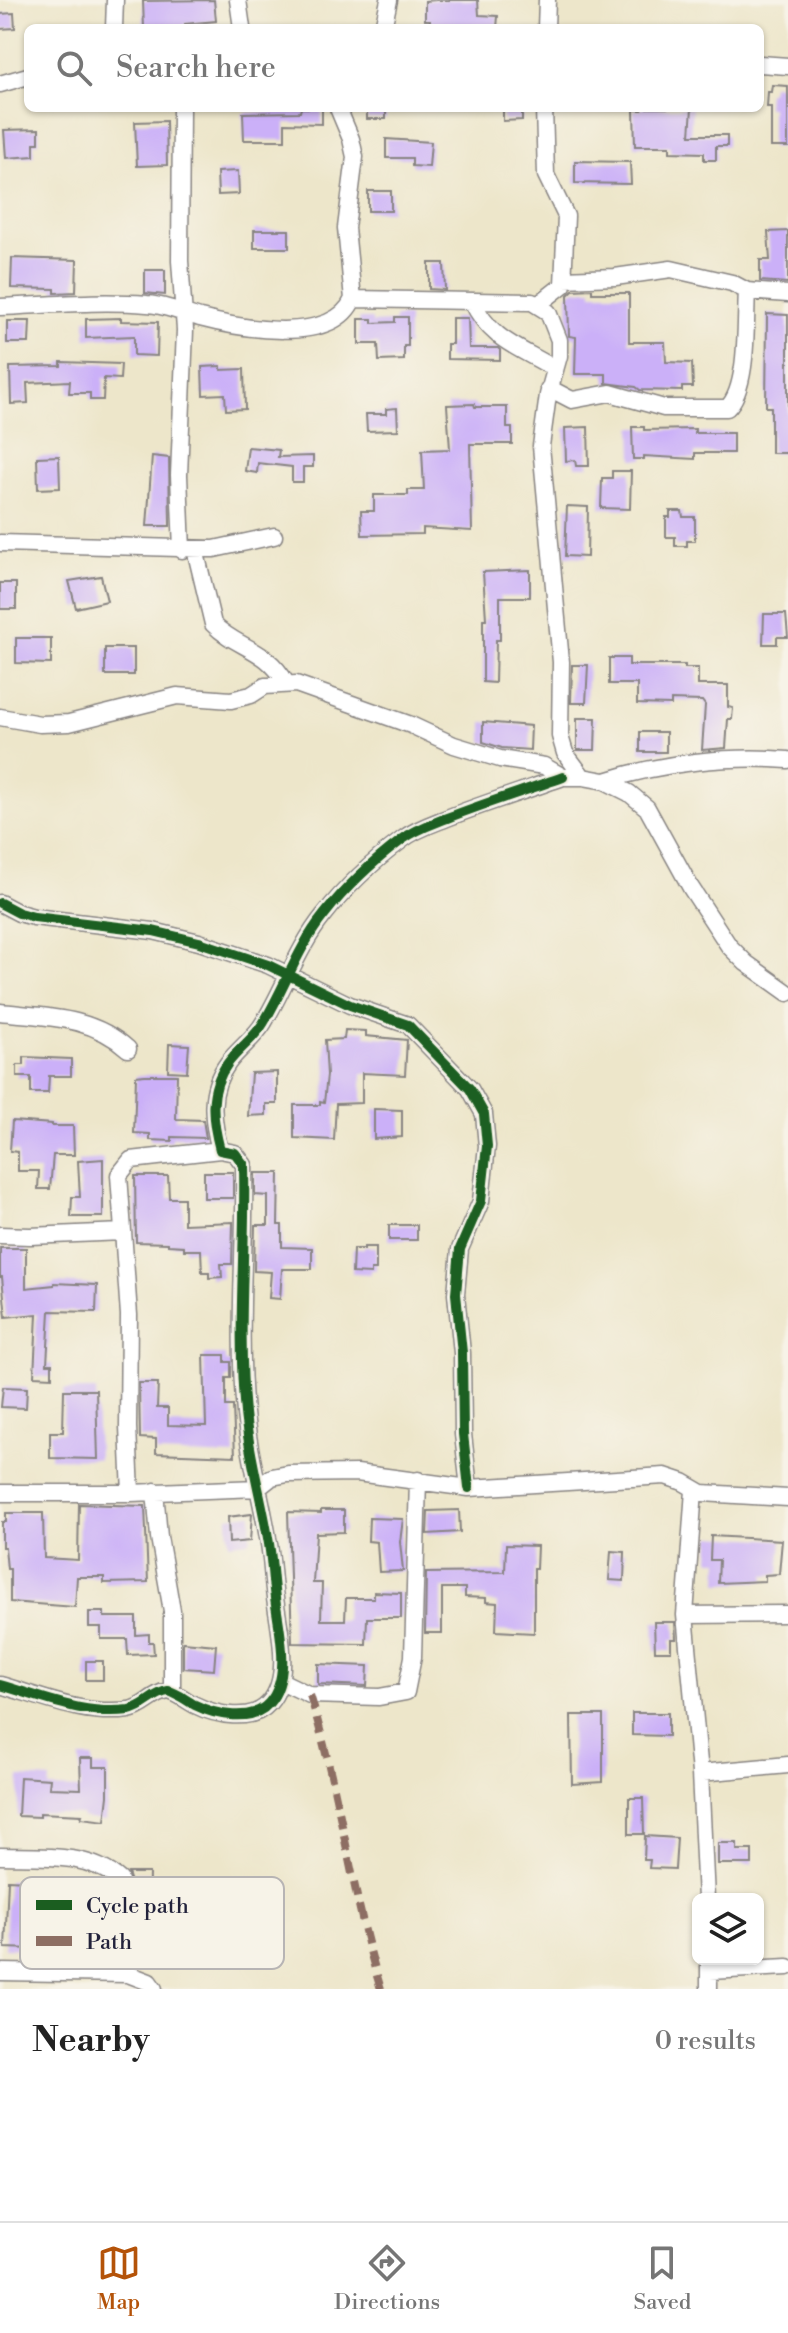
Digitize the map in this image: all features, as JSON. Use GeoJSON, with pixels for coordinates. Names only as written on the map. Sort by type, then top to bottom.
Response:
{"type":"FeatureCollection","features":[{"type":"Feature","properties":{"kind":"street"},"geometry":{"type":"LineString","coordinates":[[114,24],[115,0]]}},
{"type":"Feature","properties":{"kind":"street"},"geometry":{"type":"LineString","coordinates":[[238,0],[241,24]]}},
{"type":"Feature","properties":{"kind":"street"},"geometry":{"type":"LineString","coordinates":[[384,24],[389,0]]}},
{"type":"Feature","properties":{"kind":"street"},"geometry":{"type":"LineString","coordinates":[[546,24],[547,0]]}},
{"type":"Feature","properties":{"kind":"street"},"geometry":{"type":"LineString","coordinates":[[764,64],[788,66]]}},
{"type":"Feature","properties":{"kind":"street"},"geometry":{"type":"LineString","coordinates":[[0,84],[24,77]]}},
{"type":"Feature","properties":{"kind":"street"},"geometry":{"type":"LineString","coordinates":[[181,112],[180,276],[184,314],[179,475],[189,550],[206,586],[213,624],[267,659],[286,683]]}},
{"type":"Feature","properties":{"kind":"street"},"geometry":{"type":"LineString","coordinates":[[0,307],[149,304],[224,323],[266,329],[310,328],[336,319],[353,299],[346,228],[355,157],[340,112]]}},
{"type":"Feature","properties":{"kind":"street"},"geometry":{"type":"LineString","coordinates":[[539,304],[560,288],[564,279],[566,216],[546,175],[544,112]]}},
{"type":"Feature","properties":{"kind":"street"},"geometry":{"type":"LineString","coordinates":[[564,279],[615,277],[671,269],[732,283],[747,291],[788,294]]}},
{"type":"Feature","properties":{"kind":"street"},"geometry":{"type":"LineString","coordinates":[[549,388],[572,400],[610,393],[664,408],[727,408],[734,401],[740,385],[747,291]]}},
{"type":"Feature","properties":{"kind":"street"},"geometry":{"type":"LineString","coordinates":[[353,299],[521,300],[539,304],[548,312],[560,348],[549,388],[541,446],[561,662],[560,736],[565,753],[583,777]]}},
{"type":"Feature","properties":{"kind":"street"},"geometry":{"type":"LineString","coordinates":[[472,301],[486,326],[555,369]]}},
{"type":"Feature","properties":{"kind":"street"},"geometry":{"type":"LineString","coordinates":[[0,543],[189,550],[234,546],[274,536]]}},
{"type":"Feature","properties":{"kind":"street"},"geometry":{"type":"LineString","coordinates":[[0,717],[40,724],[69,723],[177,696],[222,701],[240,699],[265,686],[286,683],[321,692],[411,725],[454,745],[500,759],[544,766],[563,777]]}},
{"type":"Feature","properties":{"kind":"street"},"geometry":{"type":"LineString","coordinates":[[605,781],[641,769],[717,760],[752,757],[788,760]]}},
{"type":"Feature","properties":{"kind":"street"},"geometry":{"type":"LineString","coordinates":[[220,1150],[212,1103],[217,1084],[227,1063],[264,1024],[287,975],[324,915],[404,838],[479,805],[563,777],[605,781],[629,793],[647,808],[691,888],[729,946],[746,963],[788,993]]}},
{"type":"Feature","properties":{"kind":"street"},"geometry":{"type":"LineString","coordinates":[[0,903],[34,917],[153,931],[199,942],[268,965],[350,1005],[408,1025],[470,1089],[484,1114],[487,1146],[482,1194],[460,1249],[456,1294],[469,1488]]}},
{"type":"Feature","properties":{"kind":"street"},"geometry":{"type":"LineString","coordinates":[[0,1012],[71,1019],[101,1030],[128,1049]]}},
{"type":"Feature","properties":{"kind":"street"},"geometry":{"type":"LineString","coordinates":[[0,1685],[78,1708],[103,1712],[139,1708],[161,1692],[172,1691],[209,1710],[245,1714],[269,1704],[281,1681],[280,1640],[269,1541],[247,1427],[243,1367],[244,1165],[235,1153],[220,1150],[131,1160],[119,1175],[129,1315],[131,1493]]}},
{"type":"Feature","properties":{"kind":"street"},"geometry":{"type":"LineString","coordinates":[[0,1235],[123,1232]]}},
{"type":"Feature","properties":{"kind":"street"},"geometry":{"type":"LineString","coordinates":[[0,1493],[131,1493],[258,1488],[272,1477],[288,1474],[357,1473],[469,1488],[654,1475],[675,1478],[694,1490],[708,1494],[788,1498]]}},
{"type":"Feature","properties":{"kind":"street"},"geometry":{"type":"LineString","coordinates":[[281,1681],[310,1695],[379,1697],[405,1694],[412,1670],[418,1480]]}},
{"type":"Feature","properties":{"kind":"street"},"geometry":{"type":"LineString","coordinates":[[694,1490],[685,1615],[700,1773],[706,1893]]}},
{"type":"Feature","properties":{"kind":"street"},"geometry":{"type":"LineString","coordinates":[[155,1491],[159,1537],[172,1611],[172,1691]]}},
{"type":"Feature","properties":{"kind":"street"},"geometry":{"type":"LineString","coordinates":[[685,1615],[788,1614]]}},
{"type":"Feature","properties":{"kind":"street"},"geometry":{"type":"LineString","coordinates":[[700,1773],[788,1765]]}},
{"type":"Feature","properties":{"kind":"street"},"geometry":{"type":"LineString","coordinates":[[0,1856],[63,1857],[99,1866],[116,1877]]}},
{"type":"Feature","properties":{"kind":"street"},"geometry":{"type":"LineString","coordinates":[[709,1989],[709,1965],[788,1967]]}},
{"type":"Feature","properties":{"kind":"street"},"geometry":{"type":"LineString","coordinates":[[0,1972],[128,1974],[149,1982],[154,1989]]}},
{"type":"Feature","properties":{"kind":"building"},"geometry":{"type":"Polygon","coordinates":[[[214,0],[216,21],[144,24],[143,1],[214,0]]]}},
{"type":"Feature","properties":{"kind":"building"},"geometry":{"type":"Polygon","coordinates":[[[478,0],[479,15],[498,16],[497,24],[430,24],[430,20],[425,20],[425,1],[478,0]]]}},
{"type":"Feature","properties":{"kind":"building"},"geometry":{"type":"Polygon","coordinates":[[[14,13],[15,28],[0,29],[0,14],[14,13]]]}},
{"type":"Feature","properties":{"kind":"building"},"geometry":{"type":"Polygon","coordinates":[[[772,85],[788,86],[788,147],[771,147],[771,107],[767,107],[772,85]]]}},
{"type":"Feature","properties":{"kind":"building"},"geometry":{"type":"Polygon","coordinates":[[[322,112],[322,124],[285,123],[285,140],[244,140],[243,113],[322,112]]]}},
{"type":"Feature","properties":{"kind":"building"},"geometry":{"type":"Polygon","coordinates":[[[367,112],[386,112],[386,119],[367,119],[367,112]]]}},
{"type":"Feature","properties":{"kind":"building"},"geometry":{"type":"Polygon","coordinates":[[[503,112],[522,112],[522,120],[503,121],[503,112]]]}},
{"type":"Feature","properties":{"kind":"building"},"geometry":{"type":"Polygon","coordinates":[[[634,112],[692,112],[690,135],[727,135],[727,146],[716,146],[716,160],[704,160],[704,153],[670,152],[670,146],[635,146],[634,112]]]}},
{"type":"Feature","properties":{"kind":"building"},"geometry":{"type":"Polygon","coordinates":[[[166,121],[167,165],[137,166],[135,122],[166,121]]]}},
{"type":"Feature","properties":{"kind":"building"},"geometry":{"type":"Polygon","coordinates":[[[39,129],[39,143],[34,143],[34,156],[6,158],[4,130],[39,129]]]}},
{"type":"Feature","properties":{"kind":"building"},"geometry":{"type":"Polygon","coordinates":[[[386,139],[431,142],[429,167],[412,166],[412,158],[386,158],[386,139]]]}},
{"type":"Feature","properties":{"kind":"building"},"geometry":{"type":"Polygon","coordinates":[[[575,161],[630,162],[631,184],[575,183],[575,161]]]}},
{"type":"Feature","properties":{"kind":"building"},"geometry":{"type":"Polygon","coordinates":[[[238,171],[239,194],[218,195],[217,172],[238,171]]]}},
{"type":"Feature","properties":{"kind":"building"},"geometry":{"type":"Polygon","coordinates":[[[368,191],[391,191],[391,211],[368,211],[368,191]]]}},
{"type":"Feature","properties":{"kind":"building"},"geometry":{"type":"Polygon","coordinates":[[[254,230],[289,230],[289,248],[254,248],[254,230]]]}},
{"type":"Feature","properties":{"kind":"building"},"geometry":{"type":"Polygon","coordinates":[[[788,231],[788,283],[760,281],[760,260],[770,260],[768,232],[788,231]]]}},
{"type":"Feature","properties":{"kind":"building"},"geometry":{"type":"Polygon","coordinates":[[[12,258],[77,260],[76,292],[11,288],[12,258]]]}},
{"type":"Feature","properties":{"kind":"building"},"geometry":{"type":"Polygon","coordinates":[[[429,263],[444,263],[445,290],[429,289],[429,263]]]}},
{"type":"Feature","properties":{"kind":"building"},"geometry":{"type":"Polygon","coordinates":[[[145,270],[165,270],[165,295],[145,293],[145,270]]]}},
{"type":"Feature","properties":{"kind":"building"},"geometry":{"type":"Polygon","coordinates":[[[592,289],[592,293],[629,293],[629,342],[665,342],[666,362],[692,363],[693,387],[682,387],[682,391],[640,390],[606,383],[606,374],[575,374],[576,337],[569,336],[568,295],[573,290],[592,289]]]}},
{"type":"Feature","properties":{"kind":"building"},"geometry":{"type":"Polygon","coordinates":[[[767,314],[788,315],[788,453],[771,453],[771,407],[766,407],[767,314]]]}},
{"type":"Feature","properties":{"kind":"building"},"geometry":{"type":"Polygon","coordinates":[[[395,317],[408,317],[408,346],[404,346],[404,360],[379,361],[378,344],[359,344],[359,319],[372,319],[372,323],[395,322],[395,317]]]}},
{"type":"Feature","properties":{"kind":"building"},"geometry":{"type":"Polygon","coordinates":[[[121,318],[121,321],[158,322],[157,356],[134,355],[134,336],[86,338],[86,319],[121,318]]]}},
{"type":"Feature","properties":{"kind":"building"},"geometry":{"type":"Polygon","coordinates":[[[452,318],[468,318],[469,348],[498,348],[500,360],[447,359],[447,344],[452,344],[452,318]]]}},
{"type":"Feature","properties":{"kind":"building"},"geometry":{"type":"Polygon","coordinates":[[[7,321],[30,321],[29,343],[7,343],[7,321]]]}},
{"type":"Feature","properties":{"kind":"building"},"geometry":{"type":"Polygon","coordinates":[[[61,362],[121,364],[120,379],[104,378],[103,400],[90,400],[90,393],[69,393],[70,381],[27,383],[28,403],[11,404],[10,367],[61,366],[61,362]]]}},
{"type":"Feature","properties":{"kind":"building"},"geometry":{"type":"Polygon","coordinates":[[[221,366],[221,370],[244,369],[245,409],[226,410],[225,394],[203,395],[202,367],[221,366]]]}},
{"type":"Feature","properties":{"kind":"building"},"geometry":{"type":"Polygon","coordinates":[[[474,404],[475,407],[507,407],[507,428],[512,428],[512,444],[470,444],[472,531],[423,528],[423,534],[362,535],[361,511],[374,511],[374,495],[408,495],[408,490],[424,490],[422,450],[450,449],[447,405],[474,404]]]}},
{"type":"Feature","properties":{"kind":"building"},"geometry":{"type":"Polygon","coordinates":[[[397,408],[398,430],[367,431],[366,414],[386,414],[386,409],[397,408]]]}},
{"type":"Feature","properties":{"kind":"building"},"geometry":{"type":"Polygon","coordinates":[[[588,427],[589,466],[576,466],[575,460],[566,461],[565,428],[588,427]]]}},
{"type":"Feature","properties":{"kind":"building"},"geometry":{"type":"Polygon","coordinates":[[[632,427],[733,433],[733,453],[695,453],[695,459],[644,456],[644,459],[633,459],[632,427]]]}},
{"type":"Feature","properties":{"kind":"building"},"geometry":{"type":"Polygon","coordinates":[[[248,447],[279,450],[278,457],[313,456],[313,467],[303,467],[303,482],[292,482],[292,467],[258,463],[257,473],[245,471],[248,447]]]}},
{"type":"Feature","properties":{"kind":"building"},"geometry":{"type":"Polygon","coordinates":[[[59,456],[60,488],[38,489],[37,457],[59,456]]]}},
{"type":"Feature","properties":{"kind":"building"},"geometry":{"type":"Polygon","coordinates":[[[152,456],[169,458],[170,526],[147,526],[152,456]]]}},
{"type":"Feature","properties":{"kind":"building"},"geometry":{"type":"Polygon","coordinates":[[[612,471],[631,471],[630,509],[601,508],[602,478],[612,478],[612,471]]]}},
{"type":"Feature","properties":{"kind":"building"},"geometry":{"type":"Polygon","coordinates":[[[567,506],[588,507],[587,557],[565,556],[567,506]]]}},
{"type":"Feature","properties":{"kind":"building"},"geometry":{"type":"Polygon","coordinates":[[[670,511],[682,511],[683,517],[695,517],[695,541],[687,541],[687,546],[675,546],[675,537],[666,537],[666,517],[670,517],[670,511]]]}},
{"type":"Feature","properties":{"kind":"building"},"geometry":{"type":"Polygon","coordinates":[[[530,570],[530,597],[500,597],[500,640],[496,640],[495,683],[483,682],[483,619],[486,619],[483,572],[530,570]]]}},
{"type":"Feature","properties":{"kind":"building"},"geometry":{"type":"Polygon","coordinates":[[[101,576],[107,601],[76,608],[69,581],[101,576]]]}},
{"type":"Feature","properties":{"kind":"building"},"geometry":{"type":"Polygon","coordinates":[[[0,583],[16,583],[16,609],[0,609],[0,583]]]}},
{"type":"Feature","properties":{"kind":"building"},"geometry":{"type":"Polygon","coordinates":[[[764,614],[786,614],[788,637],[777,637],[777,644],[763,644],[764,614]]]}},
{"type":"Feature","properties":{"kind":"building"},"geometry":{"type":"Polygon","coordinates":[[[16,638],[51,638],[51,664],[16,663],[16,638]]]}},
{"type":"Feature","properties":{"kind":"building"},"geometry":{"type":"Polygon","coordinates":[[[105,648],[134,648],[134,675],[105,675],[105,648]]]}},
{"type":"Feature","properties":{"kind":"building"},"geometry":{"type":"Polygon","coordinates":[[[609,658],[629,658],[629,665],[685,665],[685,668],[698,668],[698,685],[728,685],[728,707],[733,708],[732,719],[728,719],[726,748],[702,750],[705,705],[702,701],[671,700],[671,705],[637,704],[637,684],[609,684],[609,658]]]}},
{"type":"Feature","properties":{"kind":"building"},"geometry":{"type":"Polygon","coordinates":[[[572,665],[588,665],[586,703],[571,703],[572,665]]]}},
{"type":"Feature","properties":{"kind":"building"},"geometry":{"type":"Polygon","coordinates":[[[577,718],[596,718],[595,750],[577,750],[577,718]]]}},
{"type":"Feature","properties":{"kind":"building"},"geometry":{"type":"Polygon","coordinates":[[[483,722],[531,726],[530,750],[502,748],[483,742],[483,722]]]}},
{"type":"Feature","properties":{"kind":"building"},"geometry":{"type":"Polygon","coordinates":[[[640,732],[666,732],[666,752],[640,752],[640,732]]]}},
{"type":"Feature","properties":{"kind":"building"},"geometry":{"type":"Polygon","coordinates":[[[345,1030],[366,1031],[366,1036],[407,1040],[405,1075],[362,1073],[362,1103],[336,1104],[334,1140],[294,1138],[294,1105],[324,1103],[327,1075],[325,1040],[344,1039],[345,1030]]]}},
{"type":"Feature","properties":{"kind":"building"},"geometry":{"type":"Polygon","coordinates":[[[169,1044],[189,1045],[187,1072],[168,1071],[169,1044]]]}},
{"type":"Feature","properties":{"kind":"building"},"geometry":{"type":"Polygon","coordinates":[[[24,1057],[71,1059],[71,1076],[49,1076],[48,1093],[31,1093],[31,1077],[17,1077],[17,1065],[24,1065],[24,1057]]]}},
{"type":"Feature","properties":{"kind":"building"},"geometry":{"type":"Polygon","coordinates":[[[277,1072],[277,1104],[266,1104],[266,1115],[248,1116],[251,1073],[277,1072]]]}},
{"type":"Feature","properties":{"kind":"building"},"geometry":{"type":"Polygon","coordinates":[[[177,1075],[176,1119],[203,1120],[206,1138],[150,1140],[150,1134],[134,1133],[136,1076],[177,1075]]]}},
{"type":"Feature","properties":{"kind":"building"},"geometry":{"type":"Polygon","coordinates":[[[374,1109],[402,1110],[402,1137],[374,1139],[374,1109]]]}},
{"type":"Feature","properties":{"kind":"building"},"geometry":{"type":"Polygon","coordinates":[[[12,1121],[73,1126],[74,1155],[53,1155],[50,1189],[38,1189],[39,1171],[18,1171],[18,1152],[10,1151],[12,1121]]]}},
{"type":"Feature","properties":{"kind":"building"},"geometry":{"type":"Polygon","coordinates":[[[103,1159],[103,1217],[71,1217],[72,1197],[80,1197],[78,1161],[103,1159]]]}},
{"type":"Feature","properties":{"kind":"building"},"geometry":{"type":"Polygon","coordinates":[[[204,1172],[233,1172],[233,1198],[204,1198],[204,1172]]]}},
{"type":"Feature","properties":{"kind":"building"},"geometry":{"type":"Polygon","coordinates":[[[255,1173],[279,1173],[278,1225],[282,1225],[282,1247],[312,1248],[312,1269],[282,1269],[280,1299],[269,1298],[271,1272],[254,1271],[255,1225],[268,1225],[268,1196],[255,1195],[255,1173]]]}},
{"type":"Feature","properties":{"kind":"building"},"geometry":{"type":"Polygon","coordinates":[[[135,1176],[168,1176],[169,1198],[184,1198],[184,1224],[233,1222],[232,1264],[221,1264],[222,1277],[209,1278],[209,1272],[202,1272],[201,1250],[184,1250],[184,1246],[168,1243],[136,1242],[135,1176]]]}},
{"type":"Feature","properties":{"kind":"building"},"geometry":{"type":"Polygon","coordinates":[[[389,1225],[417,1225],[417,1240],[389,1240],[389,1225]]]}},
{"type":"Feature","properties":{"kind":"building"},"geometry":{"type":"Polygon","coordinates":[[[376,1247],[376,1270],[371,1270],[371,1274],[352,1273],[353,1249],[376,1247]]]}},
{"type":"Feature","properties":{"kind":"building"},"geometry":{"type":"Polygon","coordinates":[[[0,1248],[26,1248],[26,1288],[54,1283],[97,1285],[96,1312],[50,1311],[47,1364],[52,1364],[52,1377],[34,1376],[37,1314],[6,1317],[0,1277],[0,1248]]]}},
{"type":"Feature","properties":{"kind":"building"},"geometry":{"type":"Polygon","coordinates":[[[204,1355],[225,1355],[225,1362],[231,1362],[231,1378],[226,1378],[226,1406],[233,1406],[235,1456],[156,1453],[156,1439],[140,1438],[139,1383],[158,1383],[157,1408],[168,1408],[168,1425],[206,1426],[204,1355]]]}},
{"type":"Feature","properties":{"kind":"building"},"geometry":{"type":"Polygon","coordinates":[[[3,1387],[27,1388],[26,1408],[1,1407],[3,1387]]]}},
{"type":"Feature","properties":{"kind":"building"},"geometry":{"type":"Polygon","coordinates":[[[64,1390],[96,1390],[98,1459],[50,1458],[50,1432],[63,1432],[64,1390]]]}},
{"type":"Feature","properties":{"kind":"building"},"geometry":{"type":"Polygon","coordinates":[[[79,1504],[145,1506],[148,1582],[104,1583],[104,1577],[77,1577],[75,1607],[10,1602],[10,1569],[7,1569],[5,1547],[2,1547],[2,1522],[6,1522],[6,1513],[43,1513],[44,1558],[78,1560],[79,1504]]]}},
{"type":"Feature","properties":{"kind":"building"},"geometry":{"type":"Polygon","coordinates":[[[321,1510],[344,1510],[344,1532],[316,1533],[313,1583],[322,1583],[321,1620],[345,1620],[346,1598],[374,1598],[374,1592],[401,1593],[401,1618],[367,1618],[366,1644],[292,1643],[288,1512],[321,1513],[321,1510]]]}},
{"type":"Feature","properties":{"kind":"building"},"geometry":{"type":"Polygon","coordinates":[[[459,1510],[460,1532],[427,1534],[428,1511],[459,1510]]]}},
{"type":"Feature","properties":{"kind":"building"},"geometry":{"type":"Polygon","coordinates":[[[252,1514],[250,1541],[229,1543],[228,1517],[252,1514]]]}},
{"type":"Feature","properties":{"kind":"building"},"geometry":{"type":"Polygon","coordinates":[[[369,1518],[403,1519],[400,1542],[403,1571],[379,1572],[377,1542],[368,1541],[369,1518]]]}},
{"type":"Feature","properties":{"kind":"building"},"geometry":{"type":"Polygon","coordinates":[[[711,1536],[782,1540],[779,1574],[765,1575],[765,1581],[718,1583],[719,1560],[710,1560],[711,1536]]]}},
{"type":"Feature","properties":{"kind":"building"},"geometry":{"type":"Polygon","coordinates":[[[506,1545],[537,1546],[534,1633],[496,1631],[497,1603],[486,1602],[486,1598],[465,1597],[465,1588],[442,1588],[442,1633],[425,1633],[426,1573],[505,1572],[506,1545]]]}},
{"type":"Feature","properties":{"kind":"building"},"geometry":{"type":"Polygon","coordinates":[[[611,1551],[625,1552],[624,1581],[609,1580],[611,1551]]]}},
{"type":"Feature","properties":{"kind":"building"},"geometry":{"type":"Polygon","coordinates":[[[89,1612],[104,1612],[104,1617],[136,1617],[136,1635],[149,1634],[154,1654],[128,1655],[127,1639],[101,1639],[101,1627],[89,1627],[89,1612]]]}},
{"type":"Feature","properties":{"kind":"building"},"geometry":{"type":"Polygon","coordinates":[[[654,1622],[675,1622],[676,1639],[671,1639],[671,1651],[655,1651],[654,1622]]]}},
{"type":"Feature","properties":{"kind":"building"},"geometry":{"type":"Polygon","coordinates":[[[183,1642],[216,1645],[214,1670],[183,1668],[183,1642]]]}},
{"type":"Feature","properties":{"kind":"building"},"geometry":{"type":"Polygon","coordinates":[[[86,1661],[103,1661],[103,1680],[86,1680],[86,1661]]]}},
{"type":"Feature","properties":{"kind":"building"},"geometry":{"type":"Polygon","coordinates":[[[318,1664],[368,1666],[367,1686],[318,1684],[318,1664]]]}},
{"type":"Feature","properties":{"kind":"building"},"geometry":{"type":"Polygon","coordinates":[[[632,1713],[668,1713],[668,1736],[632,1735],[632,1713]]]}},
{"type":"Feature","properties":{"kind":"building"},"geometry":{"type":"Polygon","coordinates":[[[571,1715],[603,1715],[603,1782],[572,1784],[571,1715]]]}},
{"type":"Feature","properties":{"kind":"building"},"geometry":{"type":"Polygon","coordinates":[[[80,1758],[93,1758],[93,1767],[108,1767],[105,1821],[81,1818],[82,1815],[40,1813],[40,1817],[18,1816],[20,1777],[50,1779],[49,1788],[81,1789],[80,1758]]]}},
{"type":"Feature","properties":{"kind":"building"},"geometry":{"type":"Polygon","coordinates":[[[629,1798],[643,1798],[644,1834],[629,1834],[629,1798]]]}},
{"type":"Feature","properties":{"kind":"building"},"geometry":{"type":"Polygon","coordinates":[[[645,1836],[677,1838],[675,1869],[649,1868],[650,1860],[644,1860],[645,1836]]]}},
{"type":"Feature","properties":{"kind":"building"},"geometry":{"type":"Polygon","coordinates":[[[718,1843],[737,1843],[737,1850],[752,1850],[752,1864],[718,1864],[718,1843]]]}},
{"type":"Feature","properties":{"kind":"building"},"geometry":{"type":"Polygon","coordinates":[[[128,1873],[149,1873],[149,1877],[129,1877],[128,1873]]]}},
{"type":"Feature","properties":{"kind":"building"},"geometry":{"type":"Polygon","coordinates":[[[8,1880],[20,1881],[20,1949],[5,1948],[8,1880]]]}},
{"type":"Feature","properties":{"kind":"marked path"},"geometry":{"type":"LineString","coordinates":[[310,1695],[381,1989]]}},
{"type":"Feature","properties":{"kind":"cycle path"},"geometry":{"type":"LineString","coordinates":[[0,1685],[80,1708],[112,1711],[135,1708],[168,1691],[203,1709],[233,1715],[262,1709],[276,1692],[282,1667],[281,1638],[269,1546],[247,1429],[243,1382],[244,1165],[235,1153],[220,1150],[214,1116],[217,1084],[228,1063],[264,1022],[315,927],[371,865],[419,830],[563,777]]}},
{"type":"Feature","properties":{"kind":"cycle path"},"geometry":{"type":"LineString","coordinates":[[0,903],[34,917],[153,931],[199,942],[268,965],[350,1005],[408,1025],[470,1089],[484,1114],[487,1146],[481,1201],[460,1249],[456,1294],[469,1488]]}}]}
